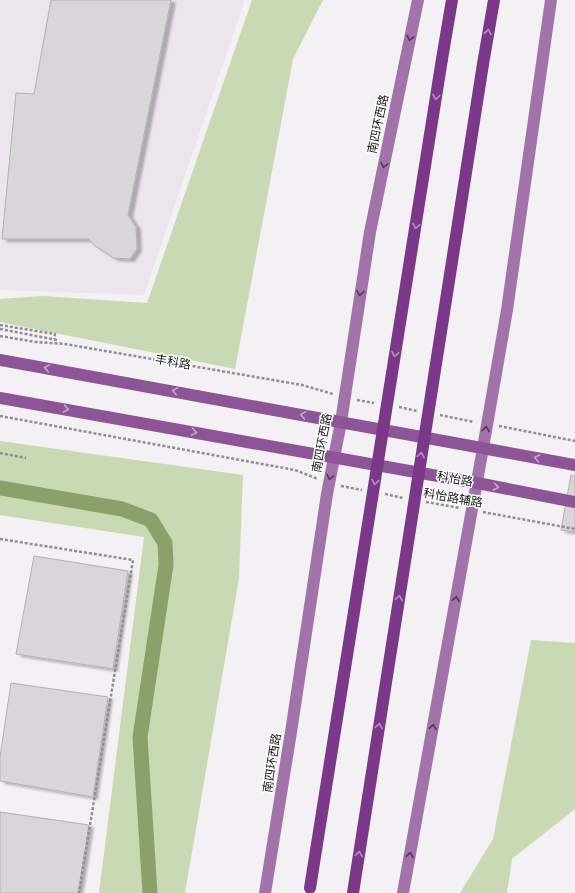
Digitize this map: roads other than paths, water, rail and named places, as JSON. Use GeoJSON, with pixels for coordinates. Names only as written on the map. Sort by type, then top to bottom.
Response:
{"type":"FeatureCollection","features":[{"type":"Feature","properties":{"kind":"highway"},"geometry":{"type":"LineString","coordinates":[[310,890],[452,0]]}},
{"type":"Feature","properties":{"kind":"highway"},"geometry":{"type":"LineString","coordinates":[[353,893],[494,0]]}},
{"type":"Feature","properties":{"kind":"main road","name":"南四环西路"},"geometry":{"type":"LineString","coordinates":[[265,893],[370,232],[418,0]]}},
{"type":"Feature","properties":{"kind":"main road"},"geometry":{"type":"LineString","coordinates":[[403,893],[507,310],[551,0]]}},
{"type":"Feature","properties":{"kind":"main road"},"geometry":{"type":"LineString","coordinates":[[0,360],[575,465]]}},
{"type":"Feature","properties":{"kind":"main road"},"geometry":{"type":"LineString","coordinates":[[0,398],[334,457]]}},
{"type":"Feature","properties":{"kind":"main road","name":"科怡路"},"geometry":{"type":"LineString","coordinates":[[334,457],[575,502]]}},
{"type":"Feature","properties":{"kind":"waterway"},"geometry":{"type":"LineString","coordinates":[[0,488],[122,509],[151,520],[165,543],[166,565],[140,737],[150,893]]}}]}
